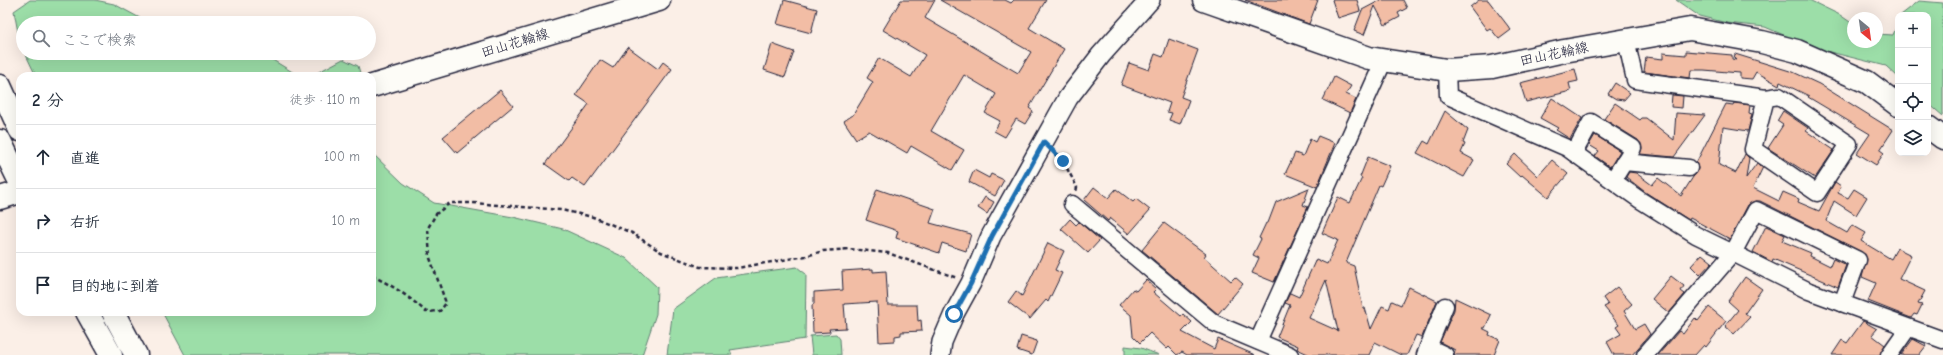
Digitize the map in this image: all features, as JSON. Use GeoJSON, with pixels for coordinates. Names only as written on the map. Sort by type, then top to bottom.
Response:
{"type":"FeatureCollection","features":[{"type":"Feature","properties":{"kind":"main road","name":"田山花輪線"},"geometry":{"type":"LineString","coordinates":[[376,85],[659,0]]}},
{"type":"Feature","properties":{"kind":"main road","name":"田山花輪線"},"geometry":{"type":"LineString","coordinates":[[1204,0],[1362,56],[1447,70],[1492,67],[1564,51],[1690,29],[1762,42],[1797,51],[1837,67],[1867,82],[1895,103]]}},
{"type":"Feature","properties":{"kind":"main road"},"geometry":{"type":"LineString","coordinates":[[0,86],[16,121]]}},
{"type":"Feature","properties":{"kind":"main road"},"geometry":{"type":"LineString","coordinates":[[1931,129],[1943,138]]}},
{"type":"Feature","properties":{"kind":"main road"},"geometry":{"type":"LineString","coordinates":[[0,141],[16,174]]}},
{"type":"Feature","properties":{"kind":"main road"},"geometry":{"type":"LineString","coordinates":[[0,198],[16,193]]}},
{"type":"Feature","properties":{"kind":"main road"},"geometry":{"type":"LineString","coordinates":[[89,316],[111,355]]}},
{"type":"Feature","properties":{"kind":"main road"},"geometry":{"type":"LineString","coordinates":[[115,316],[136,355]]}},
{"type":"Feature","properties":{"kind":"street"},"geometry":{"type":"LineString","coordinates":[[940,355],[942,342],[954,314],[971,283],[992,236],[1068,98],[1101,55],[1150,0]]}},
{"type":"Feature","properties":{"kind":"street"},"geometry":{"type":"LineString","coordinates":[[1626,40],[1635,80],[1766,98],[1779,96],[1849,144],[1817,193],[1753,149],[1766,98]]}},
{"type":"Feature","properties":{"kind":"street"},"geometry":{"type":"LineString","coordinates":[[1258,341],[1384,60]]}},
{"type":"Feature","properties":{"kind":"street"},"geometry":{"type":"LineString","coordinates":[[1447,70],[1448,96],[1567,148],[1696,235],[1809,291],[1943,340]]}},
{"type":"Feature","properties":{"kind":"street"},"geometry":{"type":"LineString","coordinates":[[1574,153],[1591,122],[1633,148],[1613,180]]}},
{"type":"Feature","properties":{"kind":"street"},"geometry":{"type":"LineString","coordinates":[[1624,162],[1689,168]]}},
{"type":"Feature","properties":{"kind":"street"},"geometry":{"type":"LineString","coordinates":[[1072,204],[1214,322],[1290,355]]}},
{"type":"Feature","properties":{"kind":"street"},"geometry":{"type":"LineString","coordinates":[[1645,355],[1733,253],[1756,210],[1858,260],[1842,303]]}},
{"type":"Feature","properties":{"kind":"street"},"geometry":{"type":"LineString","coordinates":[[1445,306],[1426,351],[1445,355]]}},
{"type":"Feature","properties":{"kind":"street"},"geometry":{"type":"LineString","coordinates":[[1889,355],[1908,328]]}},
{"type":"Feature","properties":{"kind":"path"},"geometry":{"type":"LineString","coordinates":[[1044,142],[1063,161],[1077,187],[1072,204]]}},
{"type":"Feature","properties":{"kind":"path"},"geometry":{"type":"LineString","coordinates":[[376,278],[386,282],[408,296],[426,312],[440,311],[446,303],[430,258],[428,228],[436,214],[450,203],[473,203],[561,210],[593,217],[632,233],[662,252],[700,267],[737,268],[806,256],[823,250],[849,249],[888,254],[971,283]]}},
{"type":"Feature","properties":{"kind":"green space"},"geometry":{"type":"Polygon","coordinates":[[[30,0],[95,0],[114,4],[136,16],[16,16],[16,22],[14,11],[30,0]]]}},
{"type":"Feature","properties":{"kind":"green space"},"geometry":{"type":"Polygon","coordinates":[[[1676,0],[1809,0],[1847,20],[1847,48],[1883,48],[1883,34],[1893,35],[1895,30],[1895,74],[1886,66],[1814,48],[1765,27],[1727,23],[1699,16],[1676,0]]]}},
{"type":"Feature","properties":{"kind":"green space"},"geometry":{"type":"Polygon","coordinates":[[[1919,1],[1943,3],[1943,116],[1931,106],[1931,12],[1905,12],[1919,1]]]}},
{"type":"Feature","properties":{"kind":"green space"},"geometry":{"type":"Polygon","coordinates":[[[28,60],[273,60],[292,72],[34,72],[28,60]]]}},
{"type":"Feature","properties":{"kind":"green space"},"geometry":{"type":"Polygon","coordinates":[[[341,60],[345,60],[358,66],[360,72],[319,72],[341,60]]]}},
{"type":"Feature","properties":{"kind":"green space"},"geometry":{"type":"Polygon","coordinates":[[[376,157],[403,183],[434,203],[513,217],[563,229],[626,258],[657,287],[656,314],[642,355],[185,355],[164,316],[376,316],[376,157]]]}},
{"type":"Feature","properties":{"kind":"green space"},"geometry":{"type":"Polygon","coordinates":[[[797,267],[806,274],[805,339],[730,350],[732,355],[667,355],[673,309],[716,278],[797,267]]]}},
{"type":"Feature","properties":{"kind":"green space"},"geometry":{"type":"Polygon","coordinates":[[[836,334],[840,339],[841,355],[812,355],[810,336],[836,334]]]}},
{"type":"Feature","properties":{"kind":"green space"},"geometry":{"type":"Polygon","coordinates":[[[1125,346],[1141,348],[1159,355],[1125,355],[1125,346]]]}},
{"type":"Feature","properties":{"kind":"building"},"geometry":{"type":"Polygon","coordinates":[[[784,0],[817,9],[811,33],[777,24],[784,0]]]}},
{"type":"Feature","properties":{"kind":"building"},"geometry":{"type":"Polygon","coordinates":[[[901,0],[935,0],[925,18],[1018,73],[1031,52],[940,0],[1005,0],[1011,3],[1014,0],[1046,0],[1029,28],[1064,49],[1029,108],[1033,111],[1025,124],[1016,119],[1005,137],[994,131],[1000,121],[985,113],[996,94],[964,75],[931,131],[964,150],[952,170],[911,146],[907,153],[869,131],[856,139],[844,121],[853,115],[873,82],[867,78],[879,58],[911,77],[925,55],[883,30],[901,0]]]}},
{"type":"Feature","properties":{"kind":"building"},"geometry":{"type":"Polygon","coordinates":[[[1245,0],[1318,0],[1309,24],[1245,0]]]}},
{"type":"Feature","properties":{"kind":"building"},"geometry":{"type":"Polygon","coordinates":[[[1332,0],[1357,0],[1360,11],[1338,18],[1332,0]]]}},
{"type":"Feature","properties":{"kind":"building"},"geometry":{"type":"Polygon","coordinates":[[[1381,0],[1403,0],[1407,8],[1398,13],[1400,17],[1385,25],[1375,6],[1364,35],[1354,31],[1362,10],[1381,0]]]}},
{"type":"Feature","properties":{"kind":"building"},"geometry":{"type":"Polygon","coordinates":[[[1479,0],[1488,0],[1511,30],[1499,39],[1490,28],[1487,30],[1470,7],[1479,0]]]}},
{"type":"Feature","properties":{"kind":"building"},"geometry":{"type":"Polygon","coordinates":[[[1169,39],[1198,50],[1181,97],[1189,100],[1180,124],[1169,120],[1172,113],[1167,112],[1170,103],[1121,85],[1129,63],[1149,70],[1155,54],[1163,57],[1169,39]]]}},
{"type":"Feature","properties":{"kind":"building"},"geometry":{"type":"Polygon","coordinates":[[[772,44],[794,52],[785,77],[764,70],[772,44]]]}},
{"type":"Feature","properties":{"kind":"building"},"geometry":{"type":"Polygon","coordinates":[[[628,47],[658,69],[663,62],[672,69],[585,187],[572,178],[569,181],[545,164],[589,104],[576,95],[600,60],[613,68],[628,47]]]}},
{"type":"Feature","properties":{"kind":"building"},"geometry":{"type":"Polygon","coordinates":[[[1686,51],[1732,55],[1732,59],[1736,60],[1734,58],[1735,54],[1793,72],[1819,84],[1893,130],[1880,150],[1884,153],[1876,165],[1857,153],[1870,134],[1808,97],[1809,96],[1780,82],[1779,85],[1756,72],[1752,79],[1740,78],[1740,73],[1704,70],[1691,70],[1690,78],[1644,72],[1646,57],[1663,59],[1663,53],[1686,55],[1686,51]]]}},
{"type":"Feature","properties":{"kind":"building"},"geometry":{"type":"Polygon","coordinates":[[[1575,69],[1578,81],[1569,83],[1571,91],[1526,102],[1520,83],[1575,69]]]}},
{"type":"Feature","properties":{"kind":"building"},"geometry":{"type":"Polygon","coordinates":[[[1334,77],[1351,86],[1346,94],[1356,99],[1350,113],[1323,100],[1334,77]]]}},
{"type":"Feature","properties":{"kind":"building"},"geometry":{"type":"Polygon","coordinates":[[[1615,83],[1630,93],[1624,100],[1616,99],[1608,94],[1615,83]]]}},
{"type":"Feature","properties":{"kind":"building"},"geometry":{"type":"Polygon","coordinates":[[[500,90],[513,106],[457,153],[443,137],[500,90]]]}},
{"type":"Feature","properties":{"kind":"building"},"geometry":{"type":"Polygon","coordinates":[[[1672,95],[1683,96],[1682,108],[1671,107],[1672,95]]]}},
{"type":"Feature","properties":{"kind":"building"},"geometry":{"type":"Polygon","coordinates":[[[1552,98],[1582,118],[1570,139],[1556,130],[1558,128],[1540,118],[1552,98]]]}},
{"type":"Feature","properties":{"kind":"building"},"geometry":{"type":"Polygon","coordinates":[[[1615,103],[1640,120],[1642,118],[1646,118],[1674,140],[1676,113],[1705,115],[1674,157],[1640,154],[1642,148],[1638,140],[1604,119],[1615,103]]]}},
{"type":"Feature","properties":{"kind":"building"},"geometry":{"type":"Polygon","coordinates":[[[1734,103],[1750,105],[1749,113],[1752,114],[1748,131],[1723,127],[1719,165],[1736,173],[1745,154],[1749,158],[1746,178],[1757,163],[1763,167],[1753,188],[1779,201],[1783,192],[1799,199],[1798,202],[1819,211],[1835,182],[1841,186],[1838,193],[1848,198],[1854,189],[1867,197],[1856,215],[1834,201],[1826,221],[1847,233],[1852,225],[1866,233],[1861,241],[1891,259],[1897,248],[1911,255],[1899,279],[1925,291],[1918,304],[1922,305],[1917,315],[1914,314],[1911,318],[1868,301],[1876,283],[1862,277],[1867,259],[1862,252],[1760,201],[1755,201],[1748,205],[1730,239],[1690,218],[1689,220],[1645,192],[1626,177],[1629,172],[1636,173],[1652,185],[1658,178],[1681,196],[1697,173],[1698,168],[1696,163],[1726,104],[1733,105],[1734,103]]]}},
{"type":"Feature","properties":{"kind":"building"},"geometry":{"type":"Polygon","coordinates":[[[1445,111],[1468,130],[1463,143],[1465,144],[1461,153],[1474,160],[1464,177],[1417,153],[1424,141],[1429,144],[1445,111]]]}},
{"type":"Feature","properties":{"kind":"building"},"geometry":{"type":"Polygon","coordinates":[[[1783,111],[1808,128],[1806,131],[1834,150],[1815,178],[1768,148],[1783,125],[1777,121],[1783,111]]]}},
{"type":"Feature","properties":{"kind":"building"},"geometry":{"type":"Polygon","coordinates":[[[1595,135],[1620,151],[1610,167],[1595,156],[1599,151],[1589,145],[1595,135]]]}},
{"type":"Feature","properties":{"kind":"building"},"geometry":{"type":"Polygon","coordinates":[[[1318,136],[1335,143],[1317,187],[1285,174],[1295,153],[1303,156],[1310,139],[1315,142],[1318,136]]]}},
{"type":"Feature","properties":{"kind":"building"},"geometry":{"type":"Polygon","coordinates":[[[1515,154],[1538,176],[1552,160],[1568,174],[1548,197],[1522,175],[1520,177],[1506,164],[1515,154]]]}},
{"type":"Feature","properties":{"kind":"building"},"geometry":{"type":"Polygon","coordinates":[[[1368,157],[1390,166],[1381,186],[1379,185],[1346,263],[1354,266],[1363,308],[1365,308],[1371,329],[1382,306],[1389,309],[1392,301],[1401,305],[1409,287],[1437,301],[1422,337],[1416,335],[1407,355],[1401,355],[1375,342],[1369,355],[1310,355],[1297,349],[1298,346],[1277,337],[1290,305],[1285,303],[1290,293],[1299,297],[1316,259],[1327,264],[1338,240],[1322,233],[1338,197],[1350,203],[1362,178],[1360,177],[1368,157]],[[1326,280],[1309,318],[1338,331],[1326,280]]]}},
{"type":"Feature","properties":{"kind":"building"},"geometry":{"type":"Polygon","coordinates":[[[974,170],[989,178],[991,174],[1004,180],[995,196],[969,182],[974,170]]]}},
{"type":"Feature","properties":{"kind":"building"},"geometry":{"type":"Polygon","coordinates":[[[1094,187],[1108,198],[1116,189],[1133,202],[1136,199],[1150,210],[1129,234],[1110,218],[1108,221],[1084,200],[1094,187]]]}},
{"type":"Feature","properties":{"kind":"building"},"geometry":{"type":"Polygon","coordinates":[[[1309,188],[1303,205],[1308,207],[1274,282],[1252,273],[1259,258],[1253,255],[1261,239],[1259,238],[1266,223],[1268,223],[1276,202],[1309,188]]]}},
{"type":"Feature","properties":{"kind":"building"},"geometry":{"type":"Polygon","coordinates":[[[877,189],[935,209],[930,223],[971,234],[966,251],[942,243],[939,253],[896,238],[898,231],[866,220],[877,189]]]}},
{"type":"Feature","properties":{"kind":"building"},"geometry":{"type":"Polygon","coordinates":[[[985,197],[994,202],[987,214],[978,208],[985,197]]]}},
{"type":"Feature","properties":{"kind":"building"},"geometry":{"type":"Polygon","coordinates":[[[1070,219],[1076,225],[1079,222],[1100,240],[1088,253],[1061,229],[1070,219]]]}},
{"type":"Feature","properties":{"kind":"building"},"geometry":{"type":"Polygon","coordinates":[[[1164,223],[1206,254],[1204,257],[1231,281],[1235,277],[1243,284],[1218,314],[1142,250],[1164,223]]]}},
{"type":"Feature","properties":{"kind":"building"},"geometry":{"type":"Polygon","coordinates":[[[1766,226],[1785,235],[1782,241],[1811,253],[1810,256],[1830,266],[1833,259],[1846,265],[1838,287],[1773,259],[1772,262],[1753,252],[1766,226]]]}},
{"type":"Feature","properties":{"kind":"building"},"geometry":{"type":"Polygon","coordinates":[[[1048,243],[1064,251],[1055,270],[1062,273],[1048,302],[1046,300],[1030,319],[1008,302],[1016,291],[1022,296],[1048,243]]]}},
{"type":"Feature","properties":{"kind":"building"},"geometry":{"type":"Polygon","coordinates":[[[1702,254],[1712,262],[1700,275],[1691,266],[1702,254]]]}},
{"type":"Feature","properties":{"kind":"building"},"geometry":{"type":"Polygon","coordinates":[[[873,269],[873,272],[886,271],[888,305],[917,305],[918,321],[921,320],[922,331],[901,332],[901,335],[895,336],[895,341],[879,342],[877,302],[844,304],[846,328],[829,329],[830,332],[813,333],[812,305],[814,304],[814,292],[843,290],[842,271],[873,269]]]}},
{"type":"Feature","properties":{"kind":"building"},"geometry":{"type":"Polygon","coordinates":[[[1671,276],[1684,286],[1681,291],[1685,294],[1669,313],[1652,299],[1671,276]]]}},
{"type":"Feature","properties":{"kind":"building"},"geometry":{"type":"Polygon","coordinates":[[[1745,277],[1762,289],[1745,313],[1750,317],[1734,334],[1725,326],[1738,310],[1728,301],[1745,277]]]}},
{"type":"Feature","properties":{"kind":"building"},"geometry":{"type":"Polygon","coordinates":[[[1146,280],[1156,289],[1153,292],[1181,316],[1183,314],[1192,322],[1182,332],[1214,349],[1218,339],[1255,355],[1187,355],[1182,352],[1177,355],[1169,347],[1167,349],[1150,333],[1140,343],[1133,336],[1131,315],[1119,305],[1133,289],[1136,291],[1146,280]]]}},
{"type":"Feature","properties":{"kind":"building"},"geometry":{"type":"Polygon","coordinates":[[[1617,287],[1632,304],[1624,311],[1635,329],[1644,324],[1650,334],[1632,355],[1614,355],[1607,342],[1621,334],[1616,327],[1619,325],[1604,307],[1608,305],[1603,298],[1617,287]]]}},
{"type":"Feature","properties":{"kind":"building"},"geometry":{"type":"Polygon","coordinates":[[[1455,298],[1491,315],[1485,328],[1482,328],[1490,332],[1489,335],[1500,340],[1494,355],[1454,355],[1455,350],[1440,342],[1454,310],[1455,298]]]}},
{"type":"Feature","properties":{"kind":"building"},"geometry":{"type":"Polygon","coordinates":[[[1709,307],[1726,321],[1706,347],[1704,345],[1695,355],[1658,355],[1679,331],[1683,334],[1695,318],[1698,321],[1709,307]]]}},
{"type":"Feature","properties":{"kind":"building"},"geometry":{"type":"Polygon","coordinates":[[[1863,321],[1877,329],[1872,335],[1885,345],[1880,355],[1832,355],[1842,340],[1847,343],[1863,321]]]}},
{"type":"Feature","properties":{"kind":"building"},"geometry":{"type":"Polygon","coordinates":[[[1021,336],[1037,341],[1032,355],[1017,350],[1021,336]]]}},
{"type":"Feature","properties":{"kind":"building"},"geometry":{"type":"Polygon","coordinates":[[[1913,339],[1926,346],[1919,355],[1901,355],[1913,339]]]}},
{"type":"Feature","properties":{"kind":"route"},"geometry":{"type":"LineString","coordinates":[[954,314],[971,283],[992,236],[1044,142],[1063,161]]}}]}
